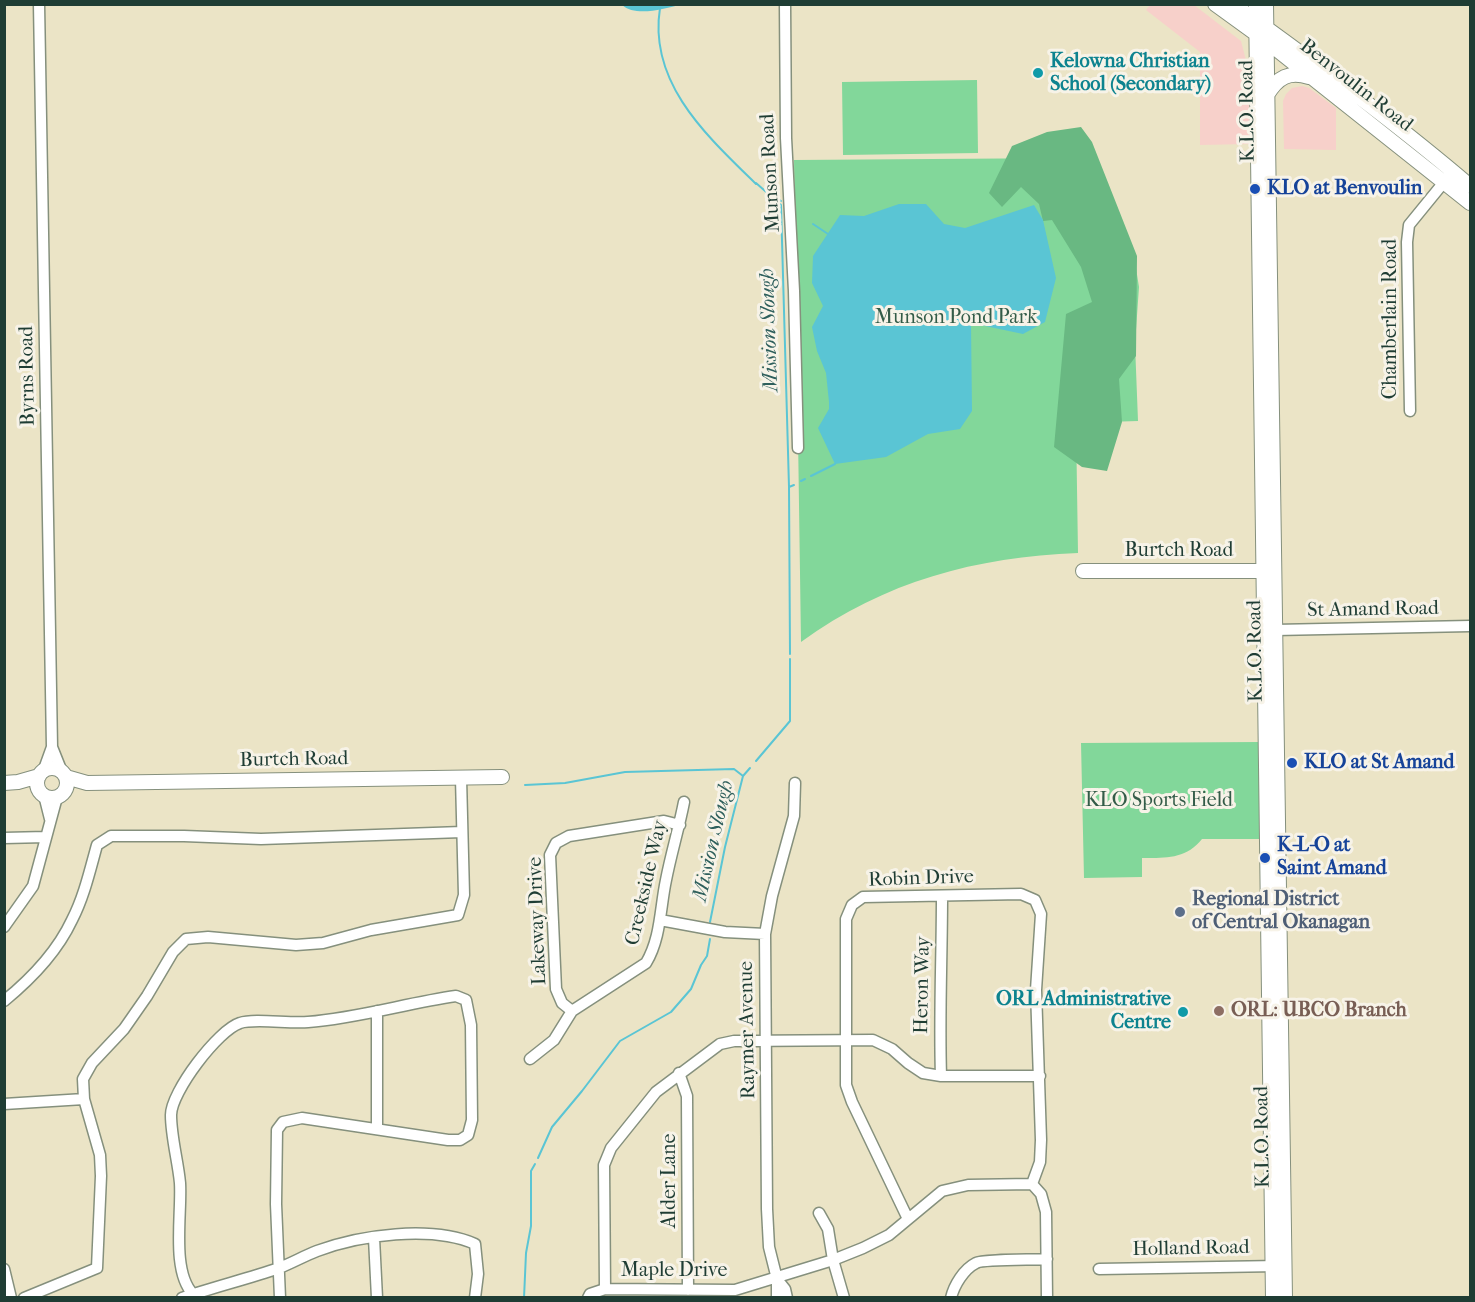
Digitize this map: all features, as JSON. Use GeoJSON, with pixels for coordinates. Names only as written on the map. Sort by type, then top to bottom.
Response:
{"type":"FeatureCollection","features":[{"type":"Feature","properties":{"kind":"main road","name":"Benvoulin Road"},"geometry":{"type":"LineString","coordinates":[[1215,4],[1261,31],[1408,133],[1470,202]]}},
{"type":"Feature","properties":{"kind":"main road","name":"Benvoulin Road"},"geometry":{"type":"LineString","coordinates":[[1233,4],[1314,78],[1449,176],[1470,186]]}},
{"type":"Feature","properties":{"kind":"main road","name":"K.L.O. Road"},"geometry":{"type":"LineString","coordinates":[[1256,4],[1267,95],[1269,571],[1275,630],[1279,1266],[1273,1298]]}},
{"type":"Feature","properties":{"kind":"main road","name":"K.L.O. Road"},"geometry":{"type":"LineString","coordinates":[[1266,4],[1261,31],[1279,1266],[1285,1298]]}},
{"type":"Feature","properties":{"kind":"main road"},"geometry":{"type":"LineString","coordinates":[[1267,95],[1273,85],[1285,75],[1314,78]]}},
{"type":"Feature","properties":{"kind":"main road","name":"Burtch Road"},"geometry":{"type":"LineString","coordinates":[[1083,571],[1269,571]]}},
{"type":"Feature","properties":{"kind":"main road","name":"Burtch Road"},"geometry":{"type":"LineString","coordinates":[[41,774],[52,769],[56,787],[87,783],[502,777]]}},
{"type":"Feature","properties":{"kind":"main road"},"geometry":{"type":"LineString","coordinates":[[11,783],[41,774]]}},
{"type":"Feature","properties":{"kind":"main road"},"geometry":{"type":"LineString","coordinates":[[41,774],[37,784],[56,787]]}},
{"type":"Feature","properties":{"kind":"main road"},"geometry":{"type":"LineString","coordinates":[[11,783],[56,787]]}},
{"type":"Feature","properties":{"kind":"street","name":"Byrns Road"},"geometry":{"type":"LineString","coordinates":[[39,4],[52,747],[56,787]]}},
{"type":"Feature","properties":{"kind":"street","name":"Munson Road"},"geometry":{"type":"LineString","coordinates":[[784,4],[786,138],[794,291],[798,448]]}},
{"type":"Feature","properties":{"kind":"street","name":"Chamberlain Road"},"geometry":{"type":"LineString","coordinates":[[1410,411],[1407,242],[1409,225],[1449,176]]}},
{"type":"Feature","properties":{"kind":"street","name":"St Amand Road"},"geometry":{"type":"LineString","coordinates":[[1275,630],[1470,626]]}},
{"type":"Feature","properties":{"kind":"street","name":"Byrns Road"},"geometry":{"type":"LineString","coordinates":[[41,774],[52,747]]}},
{"type":"Feature","properties":{"kind":"street"},"geometry":{"type":"LineString","coordinates":[[24,1298],[97,1268],[100,1155],[84,1099],[83,1079],[92,1063],[124,1029],[173,952],[186,939],[208,937],[296,945],[323,944],[371,930],[458,915],[464,895],[461,778]]}},
{"type":"Feature","properties":{"kind":"street","name":"Raymer Avenue"},"geometry":{"type":"LineString","coordinates":[[777,1298],[777,1279],[769,1247],[767,1209],[765,934],[772,896],[794,816],[795,783]]}},
{"type":"Feature","properties":{"kind":"street"},"geometry":{"type":"LineString","coordinates":[[4,927],[33,886],[56,787]]}},
{"type":"Feature","properties":{"kind":"street","name":"Creekside Way"},"geometry":{"type":"LineString","coordinates":[[530,1059],[554,1040],[573,1011],[646,963],[653,951],[665,881],[684,802]]}},
{"type":"Feature","properties":{"kind":"street","name":"Lakeway Drive"},"geometry":{"type":"LineString","coordinates":[[573,1011],[562,1003],[556,989],[550,855],[556,843],[569,837],[664,821],[680,825]]}},
{"type":"Feature","properties":{"kind":"street"},"geometry":{"type":"LineString","coordinates":[[4,1001],[31,978],[60,940],[76,911],[87,883],[97,845],[111,836],[261,838],[462,832]]}},
{"type":"Feature","properties":{"kind":"street"},"geometry":{"type":"LineString","coordinates":[[4,838],[46,837]]}},
{"type":"Feature","properties":{"kind":"street","name":"Robin Drive"},"geometry":{"type":"LineString","coordinates":[[908,1219],[846,1085],[846,919],[852,905],[862,897],[1021,894],[1035,900],[1041,914],[1036,990],[1040,1076],[1040,1162],[1032,1184]]}},
{"type":"Feature","properties":{"kind":"street","name":"Heron Way"},"geometry":{"type":"LineString","coordinates":[[941,1076],[939,1017],[942,971],[942,896]]}},
{"type":"Feature","properties":{"kind":"street"},"geometry":{"type":"LineString","coordinates":[[660,920],[725,933],[765,934]]}},
{"type":"Feature","properties":{"kind":"street"},"geometry":{"type":"LineString","coordinates":[[280,1298],[280,1268],[276,1204],[278,1130],[283,1122],[302,1118],[448,1140],[460,1140],[468,1135],[472,1120],[471,1025],[466,1000],[456,996],[308,1023],[241,1022],[223,1032],[187,1078],[176,1095],[171,1114],[180,1185],[181,1270],[187,1296],[280,1268],[316,1251],[354,1240],[397,1234],[432,1234],[464,1239],[475,1244],[478,1274],[475,1298]]}},
{"type":"Feature","properties":{"kind":"street"},"geometry":{"type":"LineString","coordinates":[[377,1011],[377,1128]]}},
{"type":"Feature","properties":{"kind":"street"},"geometry":{"type":"LineString","coordinates":[[588,1298],[590,1294],[605,1289],[604,1165],[611,1148],[656,1092],[720,1044],[734,1041],[847,1039],[873,1041],[892,1049],[908,1064],[923,1073],[941,1076],[1040,1076]]}},
{"type":"Feature","properties":{"kind":"street","name":"Alder Lane"},"geometry":{"type":"LineString","coordinates":[[679,1073],[687,1096],[688,1290]]}},
{"type":"Feature","properties":{"kind":"street"},"geometry":{"type":"LineString","coordinates":[[4,1104],[84,1099]]}},
{"type":"Feature","properties":{"kind":"street"},"geometry":{"type":"LineString","coordinates":[[1032,1184],[1041,1194],[1046,1212],[1047,1298]]}},
{"type":"Feature","properties":{"kind":"street","name":"Maple Drive"},"geometry":{"type":"LineString","coordinates":[[605,1289],[688,1290],[736,1294],[834,1260],[889,1235],[942,1191],[968,1185],[1032,1184]]}},
{"type":"Feature","properties":{"kind":"street"},"geometry":{"type":"LineString","coordinates":[[819,1213],[828,1229],[844,1298]]}},
{"type":"Feature","properties":{"kind":"street"},"geometry":{"type":"LineString","coordinates":[[374,1238],[377,1298]]}},
{"type":"Feature","properties":{"kind":"street"},"geometry":{"type":"LineString","coordinates":[[951,1298],[963,1274],[977,1262],[1047,1259]]}},
{"type":"Feature","properties":{"kind":"street","name":"Holland Road"},"geometry":{"type":"LineString","coordinates":[[1099,1269],[1279,1266]]}},
{"type":"Feature","properties":{"kind":"street"},"geometry":{"type":"LineString","coordinates":[[4,1269],[11,1298]]}},
{"type":"Feature","properties":{"kind":"street","name":"Raymer Avenue"},"geometry":{"type":"LineString","coordinates":[[777,1279],[787,1298]]}},
{"type":"Feature","properties":{"kind":"shaded area"},"geometry":{"type":"Polygon","coordinates":[[[1150,5],[1194,5],[1241,41],[1249,72],[1250,144],[1200,145],[1200,52],[1146,10],[1150,5]]]}},
{"type":"Feature","properties":{"kind":"shaded area"},"geometry":{"type":"Polygon","coordinates":[[[1302,86],[1309,88],[1336,108],[1336,150],[1284,149],[1283,101],[1292,88],[1302,86]]]}},
{"type":"Feature","properties":{"kind":"green space"},"geometry":{"type":"Polygon","coordinates":[[[977,80],[978,153],[843,155],[842,82],[977,80]]]}},
{"type":"Feature","properties":{"kind":"green space"},"geometry":{"type":"Polygon","coordinates":[[[1081,127],[1092,142],[1137,256],[1136,356],[1119,379],[1122,422],[1107,471],[1082,467],[1054,447],[1066,314],[1092,302],[1081,267],[1052,220],[1043,221],[1039,204],[1021,187],[1002,207],[989,193],[1012,146],[1047,132],[1081,127]]]}},
{"type":"Feature","properties":{"kind":"green space","name":"Munson Pond Park"},"geometry":{"type":"Polygon","coordinates":[[[1072,158],[1134,256],[1139,287],[1135,344],[1138,421],[1076,423],[1078,553],[1004,560],[933,576],[865,603],[801,642],[794,160],[1072,158]]]}},
{"type":"Feature","properties":{"kind":"green space","name":"KLO Sports Field"},"geometry":{"type":"Polygon","coordinates":[[[1260,742],[1261,839],[1202,839],[1196,846],[1182,854],[1142,858],[1142,877],[1084,878],[1081,743],[1260,742]]]}},
{"type":"Feature","properties":{"kind":"water"},"geometry":{"type":"Polygon","coordinates":[[[622,5],[679,5],[658,10],[634,11],[622,5]]]}},
{"type":"Feature","properties":{"kind":"water"},"geometry":{"type":"Polygon","coordinates":[[[899,204],[926,204],[944,224],[965,228],[1034,205],[1043,220],[1056,278],[1045,322],[1023,334],[971,323],[972,411],[960,429],[928,434],[886,457],[835,464],[818,428],[829,409],[829,402],[826,373],[817,351],[812,327],[823,306],[812,283],[813,256],[840,215],[864,216],[899,204]]]}},
{"type":"Feature","properties":{"kind":"waterway","name":"Mission Slough"},"geometry":{"type":"LineString","coordinates":[[660,8],[659,35],[663,60],[672,84],[701,127],[756,184]]}},
{"type":"Feature","properties":{"kind":"waterway","name":"Mission Slough"},"geometry":{"type":"LineString","coordinates":[[756,183],[781,205],[789,487]]}},
{"type":"Feature","properties":{"kind":"waterway","name":"Mission Slough"},"geometry":{"type":"LineString","coordinates":[[768,192],[781,201]]}},
{"type":"Feature","properties":{"kind":"waterway","name":"Mission Slough"},"geometry":{"type":"LineString","coordinates":[[813,224],[828,234]]}},
{"type":"Feature","properties":{"kind":"waterway","name":"Mission Slough"},"geometry":{"type":"LineString","coordinates":[[811,476],[835,464]]}},
{"type":"Feature","properties":{"kind":"waterway","name":"Mission Slough"},"geometry":{"type":"LineString","coordinates":[[801,481],[805,479]]}},
{"type":"Feature","properties":{"kind":"waterway","name":"Mission Slough"},"geometry":{"type":"LineString","coordinates":[[790,654],[789,487],[794,485]]}},
{"type":"Feature","properties":{"kind":"waterway","name":"Mission Slough"},"geometry":{"type":"LineString","coordinates":[[756,761],[790,721],[790,659]]}},
{"type":"Feature","properties":{"kind":"waterway","name":"Mission Slough"},"geometry":{"type":"LineString","coordinates":[[710,922],[725,847],[743,776],[750,768]]}},
{"type":"Feature","properties":{"kind":"waterway"},"geometry":{"type":"LineString","coordinates":[[525,785],[565,783],[625,772],[734,769],[743,776]]}},
{"type":"Feature","properties":{"kind":"waterway","name":"Mission Slough"},"geometry":{"type":"LineString","coordinates":[[538,1158],[552,1127],[620,1041],[671,1012],[691,989],[707,956],[710,939]]}},
{"type":"Feature","properties":{"kind":"waterway","name":"Mission Slough"},"geometry":{"type":"LineString","coordinates":[[524,1298],[526,1253],[531,1226],[531,1171],[535,1164]]}},
{"type":"Feature","properties":{"kind":"place","name":"Kelowna Christian School (Secondary)"},"geometry":{"type":"Point","coordinates":[1038,73]}},
{"type":"Feature","properties":{"kind":"place","name":"KLO at Benvoulin"},"geometry":{"type":"Point","coordinates":[1255,189]}},
{"type":"Feature","properties":{"kind":"place","name":"KLO at St Amand"},"geometry":{"type":"Point","coordinates":[1292,763]}},
{"type":"Feature","properties":{"kind":"place","name":"K-L-O at Saint Amand"},"geometry":{"type":"Point","coordinates":[1265,858]}},
{"type":"Feature","properties":{"kind":"place","name":"Regional District of Central Okanagan"},"geometry":{"type":"Point","coordinates":[1180,912]}},
{"type":"Feature","properties":{"kind":"place","name":"ORL: UBCO Branch"},"geometry":{"type":"Point","coordinates":[1219,1011]}},
{"type":"Feature","properties":{"kind":"place","name":"ORL Administrative Centre"},"geometry":{"type":"Point","coordinates":[1183,1012]}}]}
